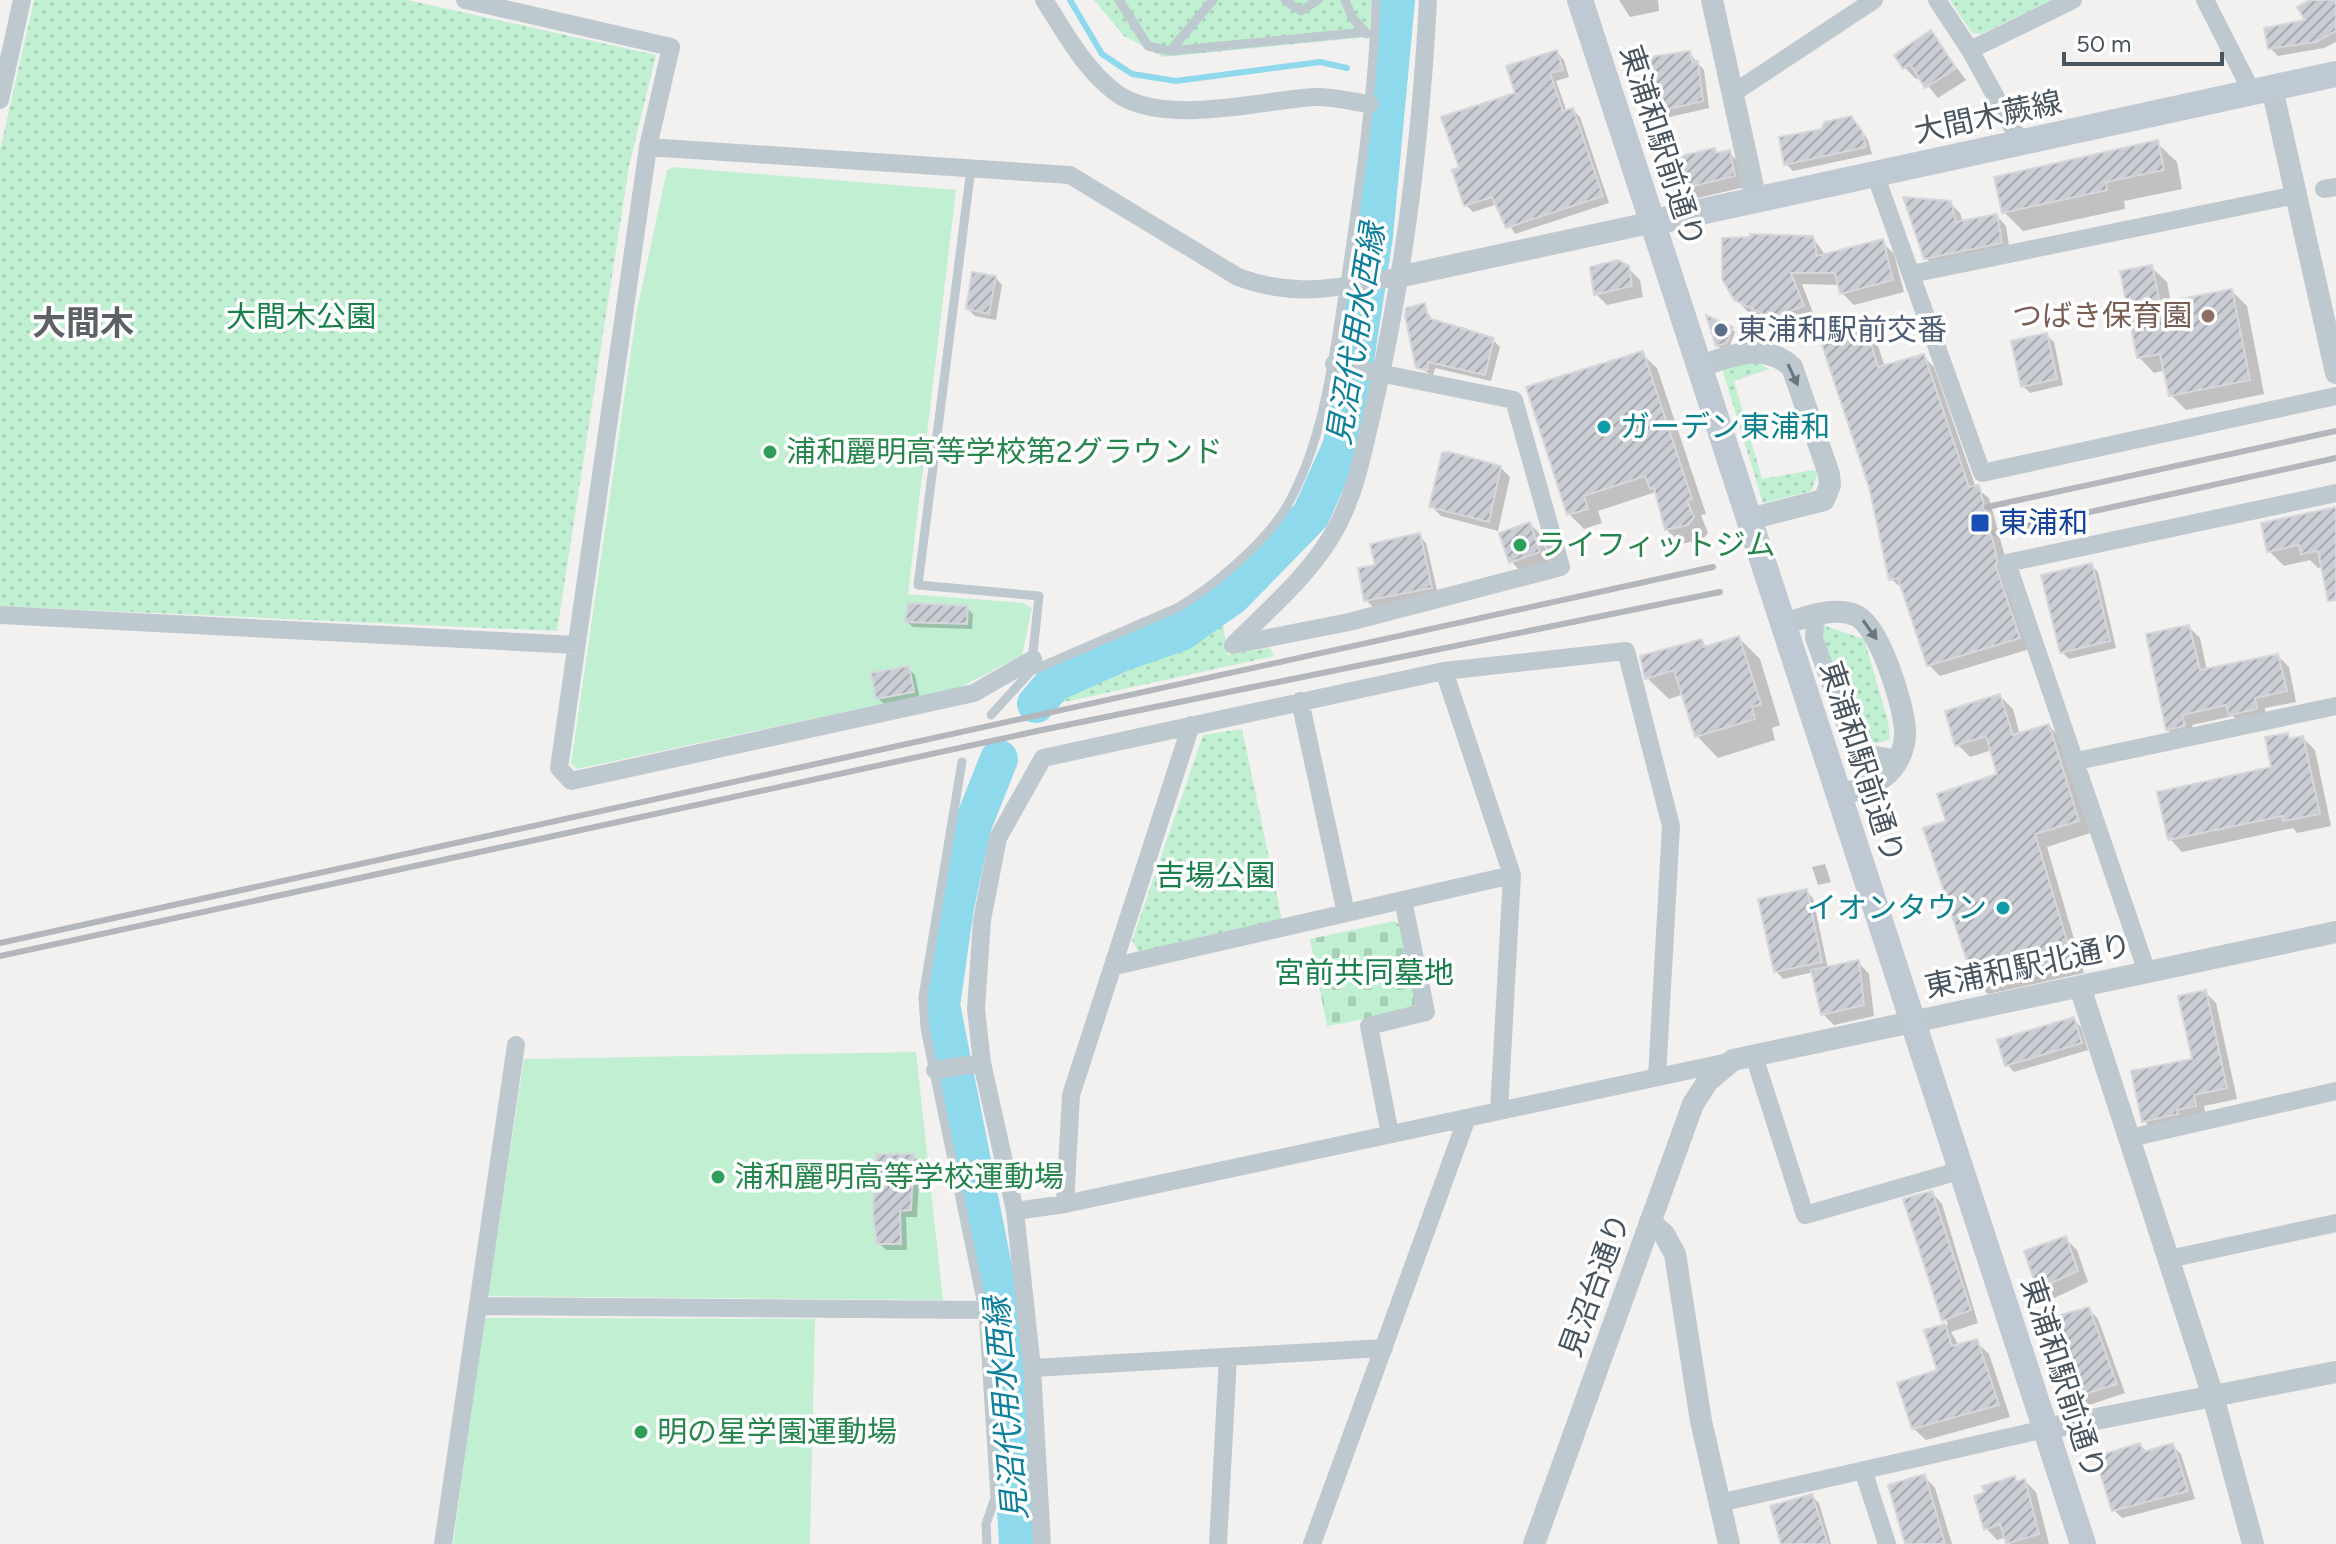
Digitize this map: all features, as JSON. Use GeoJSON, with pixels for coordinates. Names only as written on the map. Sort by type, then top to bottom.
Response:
{"type":"FeatureCollection","features":[{"type":"Feature","properties":{"kind":"main road","name":"東浦和駅前通り"},"geometry":{"type":"LineString","coordinates":[[1580,0],[2083,1544]]}},
{"type":"Feature","properties":{"kind":"main road","name":"大間木蕨線"},"geometry":{"type":"LineString","coordinates":[[1654,222],[2336,74]]}},
{"type":"Feature","properties":{"kind":"street"},"geometry":{"type":"LineString","coordinates":[[0,100],[22,0]]}},
{"type":"Feature","properties":{"kind":"street"},"geometry":{"type":"LineString","coordinates":[[465,0],[671,47],[648,147],[559,768],[571,781],[974,693],[1032,665]]}},
{"type":"Feature","properties":{"kind":"street"},"geometry":{"type":"LineString","coordinates":[[1044,0],[1080,56],[1117,94],[1154,106],[1193,111],[1317,97],[1370,104]]}},
{"type":"Feature","properties":{"kind":"street"},"geometry":{"type":"LineString","coordinates":[[1334,364],[1381,373],[1514,400],[1561,567],[1349,622],[1233,645],[1297,581],[1330,539],[1356,486],[1381,373],[1416,156],[1428,0]]}},
{"type":"Feature","properties":{"kind":"street"},"geometry":{"type":"LineString","coordinates":[[1712,0],[1756,200]]}},
{"type":"Feature","properties":{"kind":"street"},"geometry":{"type":"LineString","coordinates":[[1732,94],[1874,0]]}},
{"type":"Feature","properties":{"kind":"street"},"geometry":{"type":"LineString","coordinates":[[1937,0],[1970,50],[2021,143]]}},
{"type":"Feature","properties":{"kind":"street"},"geometry":{"type":"LineString","coordinates":[[1970,50],[2073,0]]}},
{"type":"Feature","properties":{"kind":"street"},"geometry":{"type":"LineString","coordinates":[[2205,0],[2262,90],[2296,195],[2336,373]]}},
{"type":"Feature","properties":{"kind":"street"},"geometry":{"type":"LineString","coordinates":[[648,147],[1070,175],[1238,277],[1265,287],[1314,292],[1654,222]]}},
{"type":"Feature","properties":{"kind":"street"},"geometry":{"type":"LineString","coordinates":[[1875,174],[1982,473],[2336,396]]}},
{"type":"Feature","properties":{"kind":"street"},"geometry":{"type":"LineString","coordinates":[[1911,274],[2296,195]]}},
{"type":"Feature","properties":{"kind":"street"},"geometry":{"type":"LineString","coordinates":[[1700,366],[1756,350],[1783,359],[1792,367],[1829,474],[1830,485],[1824,500],[1749,519]]}},
{"type":"Feature","properties":{"kind":"street"},"geometry":{"type":"LineString","coordinates":[[2147,972],[2007,563],[2336,493]]}},
{"type":"Feature","properties":{"kind":"street"},"geometry":{"type":"LineString","coordinates":[[1783,624],[1837,611],[1853,614],[1875,632],[1903,717],[1906,731],[1899,759],[1881,779],[1838,796]]}},
{"type":"Feature","properties":{"kind":"street"},"geometry":{"type":"LineString","coordinates":[[1821,614],[1815,623],[1814,638],[1853,746],[1870,754],[1899,759]]}},
{"type":"Feature","properties":{"kind":"street"},"geometry":{"type":"LineString","coordinates":[[0,615],[576,645]]}},
{"type":"Feature","properties":{"kind":"street"},"geometry":{"type":"LineString","coordinates":[[1042,1544],[1032,1368],[1015,1211],[982,1063],[976,1009],[982,920],[998,838],[1043,758],[1444,671],[1626,651],[1671,826],[1657,1077]]}},
{"type":"Feature","properties":{"kind":"street"},"geometry":{"type":"LineString","coordinates":[[1444,671],[1512,875],[1499,1111]]}},
{"type":"Feature","properties":{"kind":"street"},"geometry":{"type":"LineString","coordinates":[[1300,701],[1346,913]]}},
{"type":"Feature","properties":{"kind":"street"},"geometry":{"type":"LineString","coordinates":[[2077,761],[2336,706]]}},
{"type":"Feature","properties":{"kind":"street"},"geometry":{"type":"LineString","coordinates":[[1065,1204],[1071,1095],[1191,725]]}},
{"type":"Feature","properties":{"kind":"street"},"geometry":{"type":"LineString","coordinates":[[1115,966],[1512,875]]}},
{"type":"Feature","properties":{"kind":"street"},"geometry":{"type":"LineString","coordinates":[[1390,1134],[1369,1026],[1426,1012],[1403,900]]}},
{"type":"Feature","properties":{"kind":"street","name":"東浦和駅北通り"},"geometry":{"type":"LineString","coordinates":[[1744,1058],[2336,932]]}},
{"type":"Feature","properties":{"kind":"street"},"geometry":{"type":"LineString","coordinates":[[2080,987],[2213,1396],[2253,1544]]}},
{"type":"Feature","properties":{"kind":"street"},"geometry":{"type":"LineString","coordinates":[[443,1544],[516,1045]]}},
{"type":"Feature","properties":{"kind":"street"},"geometry":{"type":"LineString","coordinates":[[1015,1211],[1065,1204],[1744,1058],[1805,1215],[1962,1170]]}},
{"type":"Feature","properties":{"kind":"street","name":"見沼台通り"},"geometry":{"type":"LineString","coordinates":[[1534,1544],[1693,1104],[1708,1081],[1744,1058]]}},
{"type":"Feature","properties":{"kind":"street"},"geometry":{"type":"LineString","coordinates":[[935,1070],[982,1063]]}},
{"type":"Feature","properties":{"kind":"street"},"geometry":{"type":"LineString","coordinates":[[2130,1138],[2336,1091]]}},
{"type":"Feature","properties":{"kind":"street"},"geometry":{"type":"LineString","coordinates":[[1312,1544],[1467,1118]]}},
{"type":"Feature","properties":{"kind":"street"},"geometry":{"type":"LineString","coordinates":[[1650,1222],[1664,1234],[1675,1254],[1701,1421],[1729,1544]]}},
{"type":"Feature","properties":{"kind":"street"},"geometry":{"type":"LineString","coordinates":[[2169,1259],[2336,1223]]}},
{"type":"Feature","properties":{"kind":"street"},"geometry":{"type":"LineString","coordinates":[[478,1306],[983,1310]]}},
{"type":"Feature","properties":{"kind":"street"},"geometry":{"type":"LineString","coordinates":[[1032,1368],[1384,1348]]}},
{"type":"Feature","properties":{"kind":"street"},"geometry":{"type":"LineString","coordinates":[[1218,1544],[1228,1357]]}},
{"type":"Feature","properties":{"kind":"street"},"geometry":{"type":"LineString","coordinates":[[1719,1503],[2045,1429],[2336,1372]]}},
{"type":"Feature","properties":{"kind":"street"},"geometry":{"type":"LineString","coordinates":[[1863,1470],[1887,1544]]}},
{"type":"Feature","properties":{"kind":"lane"},"geometry":{"type":"LineString","coordinates":[[1119,0],[1148,46],[1170,51],[1367,34],[1352,17],[1345,0]]}},
{"type":"Feature","properties":{"kind":"lane"},"geometry":{"type":"LineString","coordinates":[[1170,51],[1213,0]]}},
{"type":"Feature","properties":{"kind":"lane"},"geometry":{"type":"LineString","coordinates":[[1285,0],[1301,11],[1318,0]]}},
{"type":"Feature","properties":{"kind":"lane"},"geometry":{"type":"LineString","coordinates":[[991,715],[1032,665],[1177,608],[1198,596],[1266,532],[1287,506],[1302,474],[1334,364],[1370,104],[1376,0]]}},
{"type":"Feature","properties":{"kind":"lane"},"geometry":{"type":"LineString","coordinates":[[971,168],[918,585],[1039,596],[1032,665]]}},
{"type":"Feature","properties":{"kind":"lane"},"geometry":{"type":"LineString","coordinates":[[962,762],[923,997],[925,1028],[983,1310],[995,1498],[986,1524],[987,1544]]}},
{"type":"Feature","properties":{"kind":"green space","name":"大間木公園"},"geometry":{"type":"Polygon","coordinates":[[[34,0],[407,0],[656,55],[629,166],[557,631],[0,606],[0,150],[34,0]]]}},
{"type":"Feature","properties":{"kind":"green space"},"geometry":{"type":"Polygon","coordinates":[[[1094,0],[1371,0],[1369,37],[1163,57],[1124,36],[1094,0]]]}},
{"type":"Feature","properties":{"kind":"green space"},"geometry":{"type":"Polygon","coordinates":[[[1950,0],[2053,0],[1981,34],[1972,33],[1950,0]]]}},
{"type":"Feature","properties":{"kind":"green space","name":"浦和麗明高等学校第2グラウンド"},"geometry":{"type":"Polygon","coordinates":[[[673,167],[956,190],[908,594],[1023,603],[1032,608],[1022,655],[961,687],[577,769],[571,764],[637,310],[667,170],[673,167]]]}},
{"type":"Feature","properties":{"kind":"green space"},"geometry":{"type":"Polygon","coordinates":[[[1747,357],[1769,369],[1734,381],[1762,479],[1813,470],[1818,472],[1811,491],[1763,503],[1721,365],[1747,357]]]}},
{"type":"Feature","properties":{"kind":"green space"},"geometry":{"type":"Polygon","coordinates":[[[1223,622],[1227,655],[1270,648],[1274,656],[1060,703],[1077,687],[1089,681],[1156,659],[1223,622]]]}},
{"type":"Feature","properties":{"kind":"green space"},"geometry":{"type":"Polygon","coordinates":[[[1822,625],[1864,639],[1888,721],[1890,739],[1879,743],[1869,742],[1851,729],[1833,679],[1822,625]]]}},
{"type":"Feature","properties":{"kind":"green space","name":"吉場公園"},"geometry":{"type":"Polygon","coordinates":[[[1242,729],[1282,920],[1139,953],[1132,941],[1203,735],[1242,729]]]}},
{"type":"Feature","properties":{"kind":"green space","name":"宮前共同墓地"},"geometry":{"type":"Polygon","coordinates":[[[1394,921],[1401,926],[1417,1001],[1412,1010],[1327,1026],[1310,939],[1394,921]]]}},
{"type":"Feature","properties":{"kind":"green space","name":"浦和麗明高等学校運動場"},"geometry":{"type":"Polygon","coordinates":[[[916,1052],[943,1300],[488,1296],[524,1059],[916,1052]]]}},
{"type":"Feature","properties":{"kind":"green space","name":"明の星学園運動場"},"geometry":{"type":"Polygon","coordinates":[[[484,1318],[815,1319],[810,1544],[453,1544],[484,1318]]]}},
{"type":"Feature","properties":{"kind":"building"},"geometry":{"type":"Polygon","coordinates":[[[2310,0],[2336,0],[2336,31],[2316,42],[2268,49],[2264,28],[2305,20],[2297,7],[2310,0]]]}},
{"type":"Feature","properties":{"kind":"building"},"geometry":{"type":"Polygon","coordinates":[[[1931,30],[1956,68],[1925,88],[1910,64],[1903,69],[1894,55],[1931,30]]]}},
{"type":"Feature","properties":{"kind":"building"},"geometry":{"type":"Polygon","coordinates":[[[1557,50],[1563,70],[1550,73],[1563,111],[1573,108],[1603,196],[1506,228],[1492,197],[1464,206],[1452,170],[1459,168],[1441,117],[1515,93],[1506,66],[1557,50]]]}},
{"type":"Feature","properties":{"kind":"building"},"geometry":{"type":"Polygon","coordinates":[[[1690,51],[1692,62],[1698,61],[1703,101],[1652,113],[1643,58],[1690,51]]]}},
{"type":"Feature","properties":{"kind":"building"},"geometry":{"type":"Polygon","coordinates":[[[1851,116],[1862,131],[1866,147],[1784,165],[1779,137],[1822,129],[1824,122],[1851,116]]]}},
{"type":"Feature","properties":{"kind":"building"},"geometry":{"type":"Polygon","coordinates":[[[2158,140],[2164,170],[2106,182],[2107,190],[2002,213],[1994,177],[2158,140]]]}},
{"type":"Feature","properties":{"kind":"building"},"geometry":{"type":"Polygon","coordinates":[[[1715,148],[1716,153],[1730,150],[1735,176],[1685,188],[1673,180],[1668,159],[1715,148]]]}},
{"type":"Feature","properties":{"kind":"building"},"geometry":{"type":"Polygon","coordinates":[[[1903,197],[1951,201],[1956,222],[1997,214],[2002,243],[1924,259],[1903,197]]]}},
{"type":"Feature","properties":{"kind":"building"},"geometry":{"type":"Polygon","coordinates":[[[1750,234],[1813,236],[1817,256],[1883,239],[1893,280],[1840,294],[1835,273],[1791,273],[1804,306],[1771,318],[1734,300],[1722,279],[1722,238],[1750,237],[1750,234]]]}},
{"type":"Feature","properties":{"kind":"building"},"geometry":{"type":"Polygon","coordinates":[[[1618,260],[1629,266],[1632,286],[1594,295],[1590,267],[1618,260]]]}},
{"type":"Feature","properties":{"kind":"building"},"geometry":{"type":"Polygon","coordinates":[[[2152,265],[2160,303],[2232,289],[2250,380],[2169,396],[2160,354],[2137,358],[2120,271],[2152,265]]]}},
{"type":"Feature","properties":{"kind":"building"},"geometry":{"type":"Polygon","coordinates":[[[972,272],[996,276],[989,314],[966,309],[972,272]]]}},
{"type":"Feature","properties":{"kind":"building"},"geometry":{"type":"Polygon","coordinates":[[[1425,303],[1428,318],[1494,338],[1485,375],[1428,362],[1427,370],[1416,368],[1406,308],[1425,303]]]}},
{"type":"Feature","properties":{"kind":"building"},"geometry":{"type":"Polygon","coordinates":[[[1706,315],[1733,327],[1727,343],[1716,346],[1706,315]]]}},
{"type":"Feature","properties":{"kind":"building"},"geometry":{"type":"Polygon","coordinates":[[[1867,330],[1878,367],[1924,354],[1969,487],[1979,485],[1997,558],[1996,567],[2020,638],[1927,666],[1898,578],[1889,580],[1869,487],[1821,342],[1867,330]]]}},
{"type":"Feature","properties":{"kind":"building"},"geometry":{"type":"Polygon","coordinates":[[[2047,333],[2057,379],[2021,387],[2011,341],[2047,333]]]}},
{"type":"Feature","properties":{"kind":"building","name":"ガーデン東浦和"},"geometry":{"type":"Polygon","coordinates":[[[1643,351],[1692,499],[1687,501],[1694,517],[1688,525],[1665,530],[1654,488],[1650,489],[1645,476],[1584,496],[1588,509],[1567,515],[1526,387],[1643,351]]]}},
{"type":"Feature","properties":{"kind":"building"},"geometry":{"type":"Polygon","coordinates":[[[1449,452],[1501,466],[1489,522],[1429,507],[1442,453],[1449,452]]]}},
{"type":"Feature","properties":{"kind":"building"},"geometry":{"type":"Polygon","coordinates":[[[2336,507],[2336,600],[2328,601],[2318,551],[2301,554],[2299,545],[2267,552],[2261,523],[2336,507]]]}},
{"type":"Feature","properties":{"kind":"building"},"geometry":{"type":"Polygon","coordinates":[[[1530,522],[1540,552],[1509,563],[1499,533],[1530,522]]]}},
{"type":"Feature","properties":{"kind":"building"},"geometry":{"type":"Polygon","coordinates":[[[1420,533],[1432,588],[1364,601],[1358,568],[1375,565],[1370,544],[1420,533]]]}},
{"type":"Feature","properties":{"kind":"building"},"geometry":{"type":"Polygon","coordinates":[[[2092,563],[2110,641],[2060,653],[2041,575],[2092,563]]]}},
{"type":"Feature","properties":{"kind":"building"},"geometry":{"type":"Polygon","coordinates":[[[908,603],[968,606],[967,624],[905,622],[908,603]]]}},
{"type":"Feature","properties":{"kind":"building"},"geometry":{"type":"Polygon","coordinates":[[[2189,625],[2200,670],[2278,654],[2287,691],[2255,698],[2257,709],[2229,715],[2226,705],[2182,715],[2185,726],[2166,730],[2146,634],[2189,625]]]}},
{"type":"Feature","properties":{"kind":"building"},"geometry":{"type":"Polygon","coordinates":[[[1739,636],[1761,704],[1752,707],[1755,719],[1695,737],[1674,670],[1645,679],[1640,656],[1702,639],[1704,647],[1739,636]]]}},
{"type":"Feature","properties":{"kind":"building"},"geometry":{"type":"Polygon","coordinates":[[[909,666],[914,692],[876,699],[871,673],[909,666]]]}},
{"type":"Feature","properties":{"kind":"building"},"geometry":{"type":"Polygon","coordinates":[[[2000,694],[2013,735],[2049,724],[2079,821],[2035,834],[2073,961],[1974,982],[1923,828],[1946,821],[1937,794],[1997,774],[1986,736],[1955,746],[1945,711],[2000,694]]]}},
{"type":"Feature","properties":{"kind":"building"},"geometry":{"type":"Polygon","coordinates":[[[2288,733],[2289,739],[2303,736],[2320,814],[2283,821],[2282,816],[2168,840],[2157,792],[2271,767],[2265,737],[2288,733]]]}},
{"type":"Feature","properties":{"kind":"building"},"geometry":{"type":"Polygon","coordinates":[[[1807,889],[1822,962],[1774,972],[1758,899],[1807,889]]]}},
{"type":"Feature","properties":{"kind":"building"},"geometry":{"type":"Polygon","coordinates":[[[1859,960],[1864,1005],[1821,1015],[1811,970],[1859,960]]]}},
{"type":"Feature","properties":{"kind":"building"},"geometry":{"type":"Polygon","coordinates":[[[2206,990],[2227,1088],[2194,1095],[2196,1106],[2177,1110],[2178,1114],[2142,1122],[2131,1071],[2192,1059],[2178,996],[2206,990]]]}},
{"type":"Feature","properties":{"kind":"building"},"geometry":{"type":"Polygon","coordinates":[[[2074,1017],[2082,1043],[2005,1066],[1997,1040],[2074,1017]]]}},
{"type":"Feature","properties":{"kind":"building"},"geometry":{"type":"Polygon","coordinates":[[[876,1154],[914,1154],[911,1210],[900,1211],[901,1244],[877,1244],[873,1216],[874,1188],[878,1188],[876,1154]]]}},
{"type":"Feature","properties":{"kind":"building"},"geometry":{"type":"Polygon","coordinates":[[[1932,1191],[1971,1310],[1942,1321],[1903,1199],[1932,1191]]]}},
{"type":"Feature","properties":{"kind":"building"},"geometry":{"type":"Polygon","coordinates":[[[2066,1236],[2078,1271],[2037,1289],[2024,1251],[2066,1236]]]}},
{"type":"Feature","properties":{"kind":"building"},"geometry":{"type":"Polygon","coordinates":[[[2089,1307],[2117,1384],[2078,1396],[2068,1367],[2064,1369],[2056,1350],[2047,1319],[2089,1307]]]}},
{"type":"Feature","properties":{"kind":"building"},"geometry":{"type":"Polygon","coordinates":[[[1945,1324],[1952,1346],[1977,1339],[1999,1405],[1912,1429],[1897,1383],[1937,1370],[1924,1330],[1945,1324]]]}},
{"type":"Feature","properties":{"kind":"building"},"geometry":{"type":"Polygon","coordinates":[[[2140,1443],[2143,1452],[2173,1443],[2188,1491],[2112,1511],[2095,1457],[2140,1443]]]}},
{"type":"Feature","properties":{"kind":"building"},"geometry":{"type":"Polygon","coordinates":[[[1925,1474],[1945,1544],[1905,1544],[1888,1485],[1925,1474]]]}},
{"type":"Feature","properties":{"kind":"building"},"geometry":{"type":"Polygon","coordinates":[[[2015,1476],[2016,1482],[2025,1479],[2039,1534],[2006,1544],[2000,1524],[1984,1530],[1974,1496],[1985,1492],[1982,1486],[2015,1476]]]}},
{"type":"Feature","properties":{"kind":"building"},"geometry":{"type":"Polygon","coordinates":[[[1812,1494],[1828,1544],[1781,1544],[1770,1506],[1812,1494]]]}},
{"type":"Feature","properties":{"kind":"waterway"},"geometry":{"type":"LineString","coordinates":[[1070,0],[1102,54],[1132,74],[1176,81],[1320,62],[1347,68]]}},
{"type":"Feature","properties":{"kind":"waterway","name":"見沼代用水西縁"},"geometry":{"type":"LineString","coordinates":[[1036,704],[1054,683],[1123,652],[1181,632],[1232,596],[1311,515],[1342,445],[1374,236],[1396,0]]}},
{"type":"Feature","properties":{"kind":"waterway","name":"見沼代用水西縁"},"geometry":{"type":"LineString","coordinates":[[999,759],[972,827],[955,907],[941,1005],[1007,1338],[1018,1544]]}},
{"type":"Feature","properties":{"kind":"railway"},"geometry":{"type":"LineString","coordinates":[[1987,507],[2336,431]]}},
{"type":"Feature","properties":{"kind":"railway"},"geometry":{"type":"LineString","coordinates":[[1994,533],[2336,458]]}},
{"type":"Feature","properties":{"kind":"railway"},"geometry":{"type":"LineString","coordinates":[[0,943],[1713,567]]}},
{"type":"Feature","properties":{"kind":"railway"},"geometry":{"type":"LineString","coordinates":[[0,956],[1042,730],[1720,592]]}},
{"type":"Feature","properties":{"kind":"place","name":"つばき保育園"},"geometry":{"type":"Point","coordinates":[2208,316]}},
{"type":"Feature","properties":{"kind":"place","name":"東浦和駅前交番"},"geometry":{"type":"Point","coordinates":[1721,330]}},
{"type":"Feature","properties":{"kind":"place","name":"ガーデン東浦和"},"geometry":{"type":"Point","coordinates":[1604,427]}},
{"type":"Feature","properties":{"kind":"place","name":"浦和麗明高等学校第2グラウンド"},"geometry":{"type":"Point","coordinates":[770,452]}},
{"type":"Feature","properties":{"kind":"place","name":"東浦和"},"geometry":{"type":"Point","coordinates":[1980,523]}},
{"type":"Feature","properties":{"kind":"place","name":"ライフィットジム"},"geometry":{"type":"Point","coordinates":[1520,545]}},
{"type":"Feature","properties":{"kind":"place","name":"イオンタウン"},"geometry":{"type":"Point","coordinates":[2003,908]}},
{"type":"Feature","properties":{"kind":"place","name":"浦和麗明高等学校運動場"},"geometry":{"type":"Point","coordinates":[718,1177]}},
{"type":"Feature","properties":{"kind":"place","name":"明の星学園運動場"},"geometry":{"type":"Point","coordinates":[641,1432]}},
{"type":"Feature","properties":{"kind":"district","name":"大間木"},"geometry":{"type":"Point","coordinates":[83,323]}}]}
